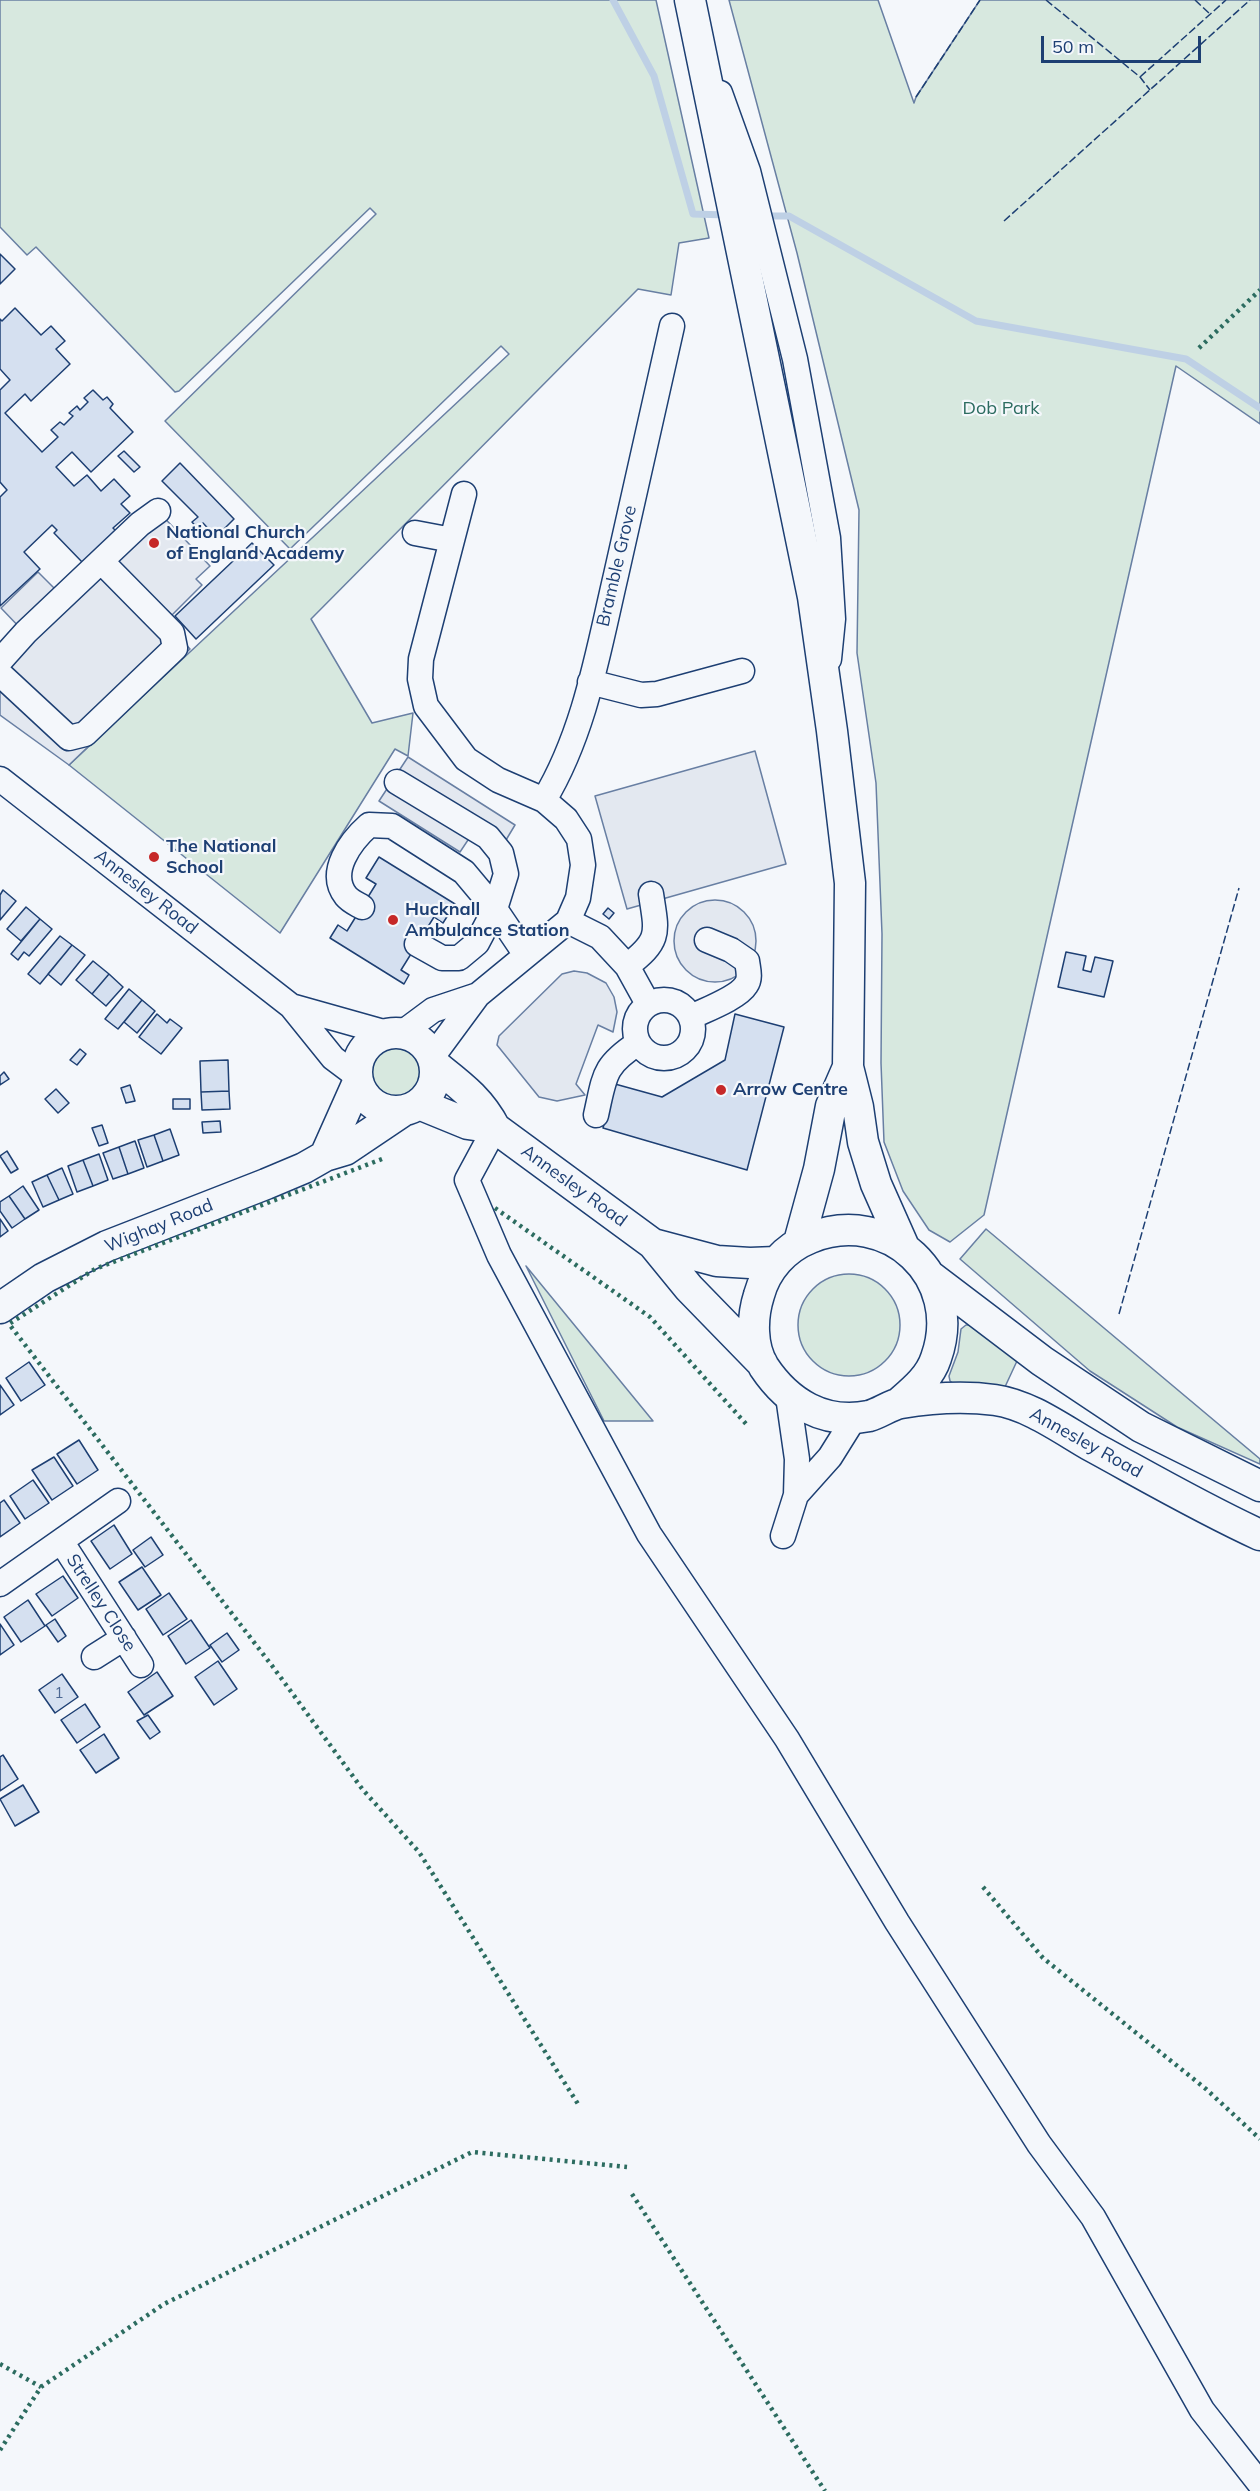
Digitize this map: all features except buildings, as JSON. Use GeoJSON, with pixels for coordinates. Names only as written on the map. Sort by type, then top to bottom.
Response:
{"type":"FeatureCollection","features":[{"type":"Feature","properties":{"kind":"main road"},"geometry":{"type":"LineString","coordinates":[[690,0],[813,597],[850,883],[848,1067],[864,1142],[876,1184],[904,1247]]}},
{"type":"Feature","properties":{"kind":"main road"},"geometry":{"type":"LineString","coordinates":[[325,1156],[357,1079],[358,1062],[364,1049],[374,1039],[395,1033],[416,1038],[427,1047],[434,1060],[433,1087],[411,1107],[389,1111],[375,1105],[364,1095],[357,1079]]}},
{"type":"Feature","properties":{"kind":"main road","name":"Annesley Road"},"geometry":{"type":"LineString","coordinates":[[434,1060],[485,1109],[495,1128],[653,1244],[688,1288],[762,1364]]}},
{"type":"Feature","properties":{"kind":"main road"},"geometry":{"type":"LineString","coordinates":[[799,1242],[819,1169],[831,1106],[848,1067]]}},
{"type":"Feature","properties":{"kind":"main road","name":"Annesley Road"},"geometry":{"type":"LineString","coordinates":[[411,1107],[468,1124],[495,1128]]}},
{"type":"Feature","properties":{"kind":"main road","name":"Wighay Road"},"geometry":{"type":"LineString","coordinates":[[0,1308],[44,1278],[107,1246],[266,1184],[304,1168],[325,1156],[345,1150],[411,1107]]}},
{"type":"Feature","properties":{"kind":"main road"},"geometry":{"type":"LineString","coordinates":[[852,1229],[879,1234],[904,1247],[917,1258],[930,1276],[941,1303],[943,1332],[936,1360],[921,1384],[899,1403],[869,1416],[837,1418],[807,1409],[788,1396],[780,1390],[762,1364],[754,1338],[754,1311],[762,1285],[776,1262],[799,1242],[825,1232],[852,1229]]}},
{"type":"Feature","properties":{"kind":"main road","name":"Annesley Road"},"geometry":{"type":"LineString","coordinates":[[653,1244],[717,1261],[776,1262]]}},
{"type":"Feature","properties":{"kind":"main road"},"geometry":{"type":"LineString","coordinates":[[930,1276],[1042,1361],[1141,1427],[1260,1486]]}},
{"type":"Feature","properties":{"kind":"main road","name":"Annesley Road"},"geometry":{"type":"LineString","coordinates":[[899,1403],[950,1398],[996,1400],[1024,1408],[1142,1474],[1260,1535]]}},
{"type":"Feature","properties":{"kind":"street","name":"Bramble Grove"},"geometry":{"type":"LineString","coordinates":[[544,800],[569,754],[590,682],[672,326]]}},
{"type":"Feature","properties":{"kind":"street"},"geometry":{"type":"LineString","coordinates":[[434,1060],[478,995],[568,921],[582,881],[582,852],[573,828],[544,800],[478,768],[466,759],[426,706],[420,680],[421,659],[464,494]]}},
{"type":"Feature","properties":{"kind":"street"},"geometry":{"type":"LineString","coordinates":[[0,661],[26,632],[140,524],[158,511]]}},
{"type":"Feature","properties":{"kind":"street"},"geometry":{"type":"LineString","coordinates":[[415,533],[452,540]]}},
{"type":"Feature","properties":{"kind":"street"},"geometry":{"type":"LineString","coordinates":[[0,674],[69,738],[85,734],[175,648],[172,633],[101,561]]}},
{"type":"Feature","properties":{"kind":"street"},"geometry":{"type":"LineString","coordinates":[[590,682],[641,695],[657,694],[742,671]]}},
{"type":"Feature","properties":{"kind":"street","name":"Annesley Road"},"geometry":{"type":"LineString","coordinates":[[0,779],[291,1006],[333,1058],[357,1079]]}},
{"type":"Feature","properties":{"kind":"street"},"geometry":{"type":"LineString","coordinates":[[397,782],[488,837],[501,853],[506,874],[495,909],[477,943],[459,958],[442,958],[417,944]]}},
{"type":"Feature","properties":{"kind":"street"},"geometry":{"type":"LineString","coordinates":[[362,907],[347,898],[339,882],[340,867],[354,838],[369,825],[392,826],[464,872],[495,909],[526,955]]}},
{"type":"Feature","properties":{"kind":"street"},"geometry":{"type":"LineString","coordinates":[[627,966],[649,949],[657,929],[651,894]]}},
{"type":"Feature","properties":{"kind":"street"},"geometry":{"type":"LineString","coordinates":[[568,921],[600,937],[627,966],[648,1004]]}},
{"type":"Feature","properties":{"kind":"street"},"geometry":{"type":"LineString","coordinates":[[691,1017],[734,996],[746,985],[749,974],[747,961],[731,950],[707,939]]}},
{"type":"Feature","properties":{"kind":"street"},"geometry":{"type":"LineString","coordinates":[[395,1033],[433,1010],[478,995]]}},
{"type":"Feature","properties":{"kind":"street"},"geometry":{"type":"LineString","coordinates":[[656,1000],[673,1000],[681,1004],[691,1017],[693,1035],[684,1050],[677,1055],[668,1058],[651,1055],[638,1043],[635,1026],[641,1010],[648,1004],[656,1000]]}},
{"type":"Feature","properties":{"kind":"street","name":"Annesley Road"},"geometry":{"type":"LineString","coordinates":[[291,1006],[395,1033]]}},
{"type":"Feature","properties":{"kind":"street"},"geometry":{"type":"LineString","coordinates":[[596,1115],[606,1073],[617,1057],[638,1043]]}},
{"type":"Feature","properties":{"kind":"street"},"geometry":{"type":"LineString","coordinates":[[495,1128],[467,1180],[499,1255],[649,1534],[787,1739],[897,1922],[1039,2145],[1093,2217],[1202,2410],[1260,2484]]}},
{"type":"Feature","properties":{"kind":"street"},"geometry":{"type":"LineString","coordinates":[[783,1536],[796,1494],[797,1459],[788,1396]]}},
{"type":"Feature","properties":{"kind":"street"},"geometry":{"type":"LineString","coordinates":[[796,1494],[830,1457],[855,1417]]}},
{"type":"Feature","properties":{"kind":"street"},"geometry":{"type":"LineString","coordinates":[[0,1584],[118,1501]]}},
{"type":"Feature","properties":{"kind":"street","name":"Strelley Close"},"geometry":{"type":"LineString","coordinates":[[61,1541],[141,1665]]}},
{"type":"Feature","properties":{"kind":"street"},"geometry":{"type":"LineString","coordinates":[[94,1657],[124,1638]]}},
{"type":"Feature","properties":{"kind":"green space","name":"National Church of England Academy"},"geometry":{"type":"Polygon","coordinates":[[[0,0],[656,0],[709,238],[679,243],[671,295],[638,289],[311,619],[372,723],[413,713],[408,756],[395,749],[280,933],[69,765],[509,354],[501,346],[290,549],[165,421],[376,214],[370,208],[179,391],[175,392],[36,247],[27,255],[0,227],[0,0]]]}},
{"type":"Feature","properties":{"kind":"green space","name":"Dob Park"},"geometry":{"type":"Polygon","coordinates":[[[729,0],[878,0],[914,103],[980,0],[1260,0],[1260,424],[1176,366],[984,1215],[950,1242],[929,1230],[903,1191],[884,1142],[881,1063],[882,934],[876,783],[857,653],[859,510],[797,253],[729,0]]]}},
{"type":"Feature","properties":{"kind":"green space"},"geometry":{"type":"Polygon","coordinates":[[[392,1045],[402,1045],[412,1049],[420,1057],[424,1072],[420,1087],[412,1095],[402,1099],[392,1099],[382,1095],[374,1087],[370,1077],[370,1067],[374,1057],[382,1049],[392,1045]]]}},
{"type":"Feature","properties":{"kind":"green space"},"geometry":{"type":"Polygon","coordinates":[[[986,1229],[1260,1459],[1260,1464],[1177,1427],[1090,1371],[960,1259],[986,1229]]]}},
{"type":"Feature","properties":{"kind":"green space"},"geometry":{"type":"Polygon","coordinates":[[[526,1266],[653,1421],[604,1421],[526,1266]]]}},
{"type":"Feature","properties":{"kind":"green space"},"geometry":{"type":"Polygon","coordinates":[[[849,1274],[869,1278],[885,1289],[896,1305],[900,1325],[896,1345],[885,1361],[869,1372],[849,1376],[829,1372],[813,1361],[802,1345],[798,1325],[802,1305],[813,1289],[829,1278],[849,1274]]]}},
{"type":"Feature","properties":{"kind":"green space"},"geometry":{"type":"Polygon","coordinates":[[[966,1325],[972,1325],[1017,1361],[1004,1389],[954,1384],[950,1381],[949,1376],[958,1352],[961,1329],[966,1325]]]}},
{"type":"Feature","properties":{"kind":"shaded area"},"geometry":{"type":"Polygon","coordinates":[[[154,507],[210,566],[196,579],[202,585],[165,622],[190,649],[69,765],[0,715],[0,684],[24,632],[1,608],[38,572],[62,596],[154,507]]]}},
{"type":"Feature","properties":{"kind":"shaded area"},"geometry":{"type":"Polygon","coordinates":[[[755,751],[786,864],[627,909],[595,796],[755,751]]]}},
{"type":"Feature","properties":{"kind":"shaded area"},"geometry":{"type":"Polygon","coordinates":[[[408,757],[515,825],[506,840],[468,840],[460,852],[379,801],[408,757]]]}},
{"type":"Feature","properties":{"kind":"shaded area"},"geometry":{"type":"Polygon","coordinates":[[[715,900],[731,903],[744,912],[753,925],[756,941],[753,957],[744,970],[731,979],[715,982],[699,979],[686,970],[677,957],[674,941],[677,925],[686,912],[699,903],[715,900]]]}},
{"type":"Feature","properties":{"kind":"shaded area"},"geometry":{"type":"Polygon","coordinates":[[[574,971],[587,973],[606,983],[614,997],[617,1012],[613,1032],[598,1025],[576,1084],[585,1095],[557,1101],[539,1097],[497,1045],[499,1036],[562,974],[574,971]]]}},
{"type":"Feature","properties":{"kind":"waterway"},"geometry":{"type":"LineString","coordinates":[[613,0],[654,76],[693,214],[727,215]]}},
{"type":"Feature","properties":{"kind":"waterway"},"geometry":{"type":"LineString","coordinates":[[765,216],[789,216],[976,321],[1186,359],[1260,408]]}},
{"type":"Feature","properties":{"kind":"hedge"},"geometry":{"type":"LineString","coordinates":[[1199,348],[1260,290]]}},
{"type":"Feature","properties":{"kind":"hedge"},"geometry":{"type":"LineString","coordinates":[[382,1159],[95,1269],[9,1324],[273,1667],[363,1790],[419,1852],[578,2104]]}},
{"type":"Feature","properties":{"kind":"hedge"},"geometry":{"type":"LineString","coordinates":[[495,1208],[650,1317],[747,1425]]}},
{"type":"Feature","properties":{"kind":"hedge"},"geometry":{"type":"LineString","coordinates":[[983,1887],[1043,1958],[1206,2089],[1260,2139]]}},
{"type":"Feature","properties":{"kind":"hedge"},"geometry":{"type":"LineString","coordinates":[[0,2450],[41,2387],[164,2304],[472,2152],[627,2167]]}},
{"type":"Feature","properties":{"kind":"hedge"},"geometry":{"type":"LineString","coordinates":[[632,2194],[825,2491]]}},
{"type":"Feature","properties":{"kind":"hedge"},"geometry":{"type":"LineString","coordinates":[[0,2364],[41,2387]]}},
{"type":"Feature","properties":{"kind":"fence"},"geometry":{"type":"LineString","coordinates":[[916,97],[980,0]]}},
{"type":"Feature","properties":{"kind":"fence"},"geometry":{"type":"LineString","coordinates":[[1046,0],[1140,77],[1150,90]]}},
{"type":"Feature","properties":{"kind":"fence"},"geometry":{"type":"LineString","coordinates":[[1195,0],[1210,14]]}},
{"type":"Feature","properties":{"kind":"fence"},"geometry":{"type":"LineString","coordinates":[[1140,77],[1226,0]]}},
{"type":"Feature","properties":{"kind":"fence"},"geometry":{"type":"LineString","coordinates":[[1004,221],[1250,0]]}},
{"type":"Feature","properties":{"kind":"fence"},"geometry":{"type":"LineString","coordinates":[[1119,1314],[1239,888]]}},
{"type":"Feature","properties":{"kind":"place","name":"National Church of England Academy"},"geometry":{"type":"Point","coordinates":[154,543]}},
{"type":"Feature","properties":{"kind":"place","name":"The National School"},"geometry":{"type":"Point","coordinates":[154,857]}},
{"type":"Feature","properties":{"kind":"place","name":"Hucknall Ambulance Station"},"geometry":{"type":"Point","coordinates":[393,920]}},
{"type":"Feature","properties":{"kind":"place","name":"Arrow Centre"},"geometry":{"type":"Point","coordinates":[721,1090]}}]}
